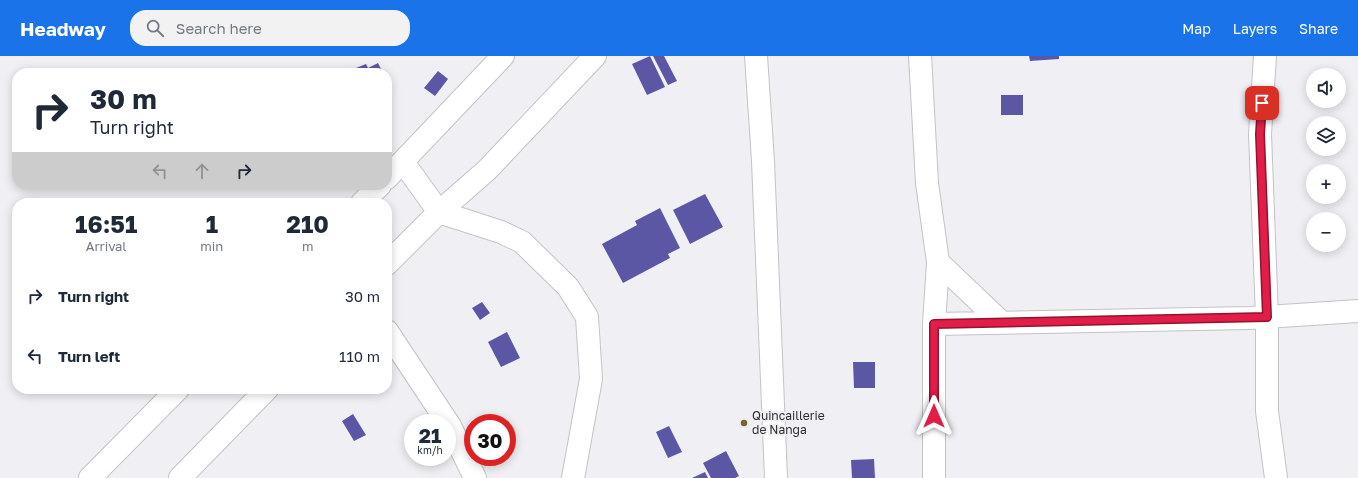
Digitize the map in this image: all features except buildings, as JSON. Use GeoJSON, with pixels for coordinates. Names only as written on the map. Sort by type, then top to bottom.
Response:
{"type":"FeatureCollection","features":[{"type":"Feature","properties":{"kind":"street"},"geometry":{"type":"LineString","coordinates":[[392,173],[503,56]]}},
{"type":"Feature","properties":{"kind":"street"},"geometry":{"type":"LineString","coordinates":[[392,259],[439,212],[492,165],[595,56]]}},
{"type":"Feature","properties":{"kind":"street"},"geometry":{"type":"LineString","coordinates":[[756,56],[763,169],[776,478]]}},
{"type":"Feature","properties":{"kind":"street"},"geometry":{"type":"LineString","coordinates":[[920,56],[927,183],[938,262],[934,324],[934,478]]}},
{"type":"Feature","properties":{"kind":"street"},"geometry":{"type":"LineString","coordinates":[[1264,56],[1260,134],[1267,317],[1267,411],[1276,478]]}},
{"type":"Feature","properties":{"kind":"street"},"geometry":{"type":"LineString","coordinates":[[403,162],[439,212],[501,232],[522,242],[568,287],[587,317],[591,379],[573,478]]}},
{"type":"Feature","properties":{"kind":"street"},"geometry":{"type":"LineString","coordinates":[[367,198],[375,190]]}},
{"type":"Feature","properties":{"kind":"street"},"geometry":{"type":"LineString","coordinates":[[938,262],[1001,322]]}},
{"type":"Feature","properties":{"kind":"street"},"geometry":{"type":"LineString","coordinates":[[934,324],[1267,317],[1358,311]]}},
{"type":"Feature","properties":{"kind":"street"},"geometry":{"type":"LineString","coordinates":[[392,339],[450,426],[475,478]]}},
{"type":"Feature","properties":{"kind":"street"},"geometry":{"type":"LineString","coordinates":[[90,478],[173,394]]}},
{"type":"Feature","properties":{"kind":"street"},"geometry":{"type":"LineString","coordinates":[[180,478],[262,394]]}},
{"type":"Feature","properties":{"kind":"place","name":"Quincaillerie de Nanga"},"geometry":{"type":"Point","coordinates":[744,423]}},
{"type":"Feature","properties":{"kind":"route"},"geometry":{"type":"LineString","coordinates":[[934,416],[934,324],[1267,317],[1260,134],[1262,103]]}}]}
